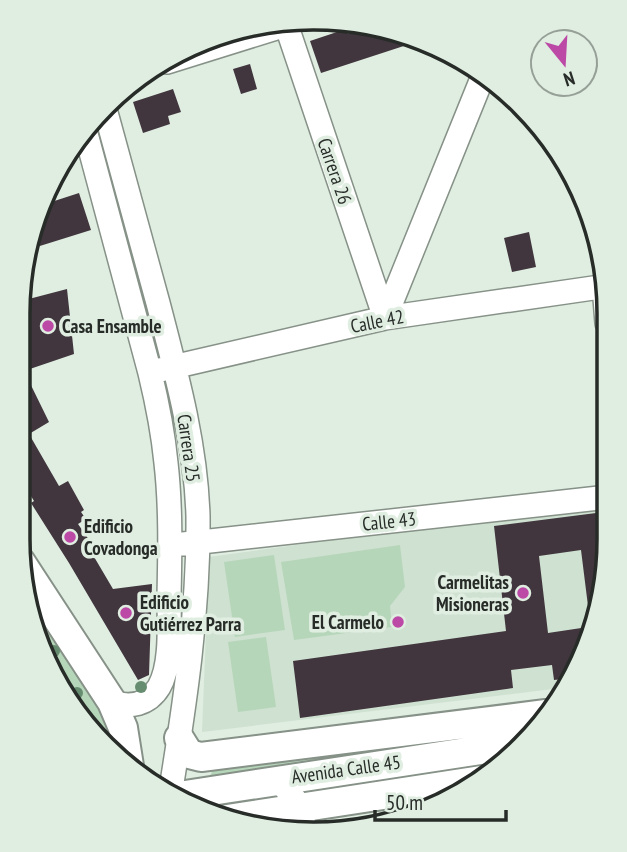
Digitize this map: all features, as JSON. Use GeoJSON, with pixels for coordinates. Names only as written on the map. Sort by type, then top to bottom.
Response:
{"type":"FeatureCollection","features":[{"type":"Feature","properties":{"kind":"main road"},"geometry":{"type":"LineString","coordinates":[[33,581],[112,702],[123,728],[127,753]]}},
{"type":"Feature","properties":{"kind":"main road"},"geometry":{"type":"LineString","coordinates":[[179,738],[186,751],[198,757],[536,715]]}},
{"type":"Feature","properties":{"kind":"main road"},"geometry":{"type":"LineString","coordinates":[[329,772],[365,737]]}},
{"type":"Feature","properties":{"kind":"main road","name":"Avenida Calle 45"},"geometry":{"type":"LineString","coordinates":[[188,793],[507,746]]}},
{"type":"Feature","properties":{"kind":"main road","name":"Avenida Calle 45"},"geometry":{"type":"LineString","coordinates":[[270,819],[303,819],[450,787]]}},
{"type":"Feature","properties":{"kind":"street","name":"Carrera 26"},"geometry":{"type":"LineString","coordinates":[[289,31],[385,318]]}},
{"type":"Feature","properties":{"kind":"street"},"geometry":{"type":"LineString","coordinates":[[385,318],[479,83]]}},
{"type":"Feature","properties":{"kind":"street","name":"Carrera 25"},"geometry":{"type":"LineString","coordinates":[[108,118],[175,367],[192,456],[198,515],[192,637],[173,784]]}},
{"type":"Feature","properties":{"kind":"street","name":"Carrera 25"},"geometry":{"type":"LineString","coordinates":[[88,141],[150,373],[166,461],[170,545],[169,634],[165,670],[160,685],[152,696],[138,704],[122,705],[112,702]]}},
{"type":"Feature","properties":{"kind":"street","name":"Calle 42"},"geometry":{"type":"LineString","coordinates":[[150,373],[385,318],[596,287]]}},
{"type":"Feature","properties":{"kind":"street","name":"Calle 43"},"geometry":{"type":"LineString","coordinates":[[170,545],[597,498]]}},
{"type":"Feature","properties":{"kind":"street"},"geometry":{"type":"LineString","coordinates":[[278,779],[303,819]]}},
{"type":"Feature","properties":{"kind":"shaded area","name":"El Carmelo"},"geometry":{"type":"Polygon","coordinates":[[[597,504],[597,557],[588,612],[576,647],[553,689],[202,732],[209,557],[597,504]]]}},
{"type":"Feature","properties":{"kind":"green space"},"geometry":{"type":"Polygon","coordinates":[[[400,545],[405,587],[390,606],[392,627],[294,640],[281,562],[400,545]]]}},
{"type":"Feature","properties":{"kind":"green space"},"geometry":{"type":"Polygon","coordinates":[[[274,555],[285,630],[235,637],[224,562],[274,555]]]}},
{"type":"Feature","properties":{"kind":"green space"},"geometry":{"type":"Polygon","coordinates":[[[35,596],[101,703],[108,734],[88,711],[59,664],[45,630],[35,596]]]}},
{"type":"Feature","properties":{"kind":"green space"},"geometry":{"type":"Polygon","coordinates":[[[266,637],[276,707],[238,712],[228,642],[266,637]]]}},
{"type":"Feature","properties":{"kind":"green space"},"geometry":{"type":"Polygon","coordinates":[[[322,748],[324,761],[210,776],[216,763],[322,748]]]}},
{"type":"Feature","properties":{"kind":"green space"},"geometry":{"type":"Polygon","coordinates":[[[491,760],[475,771],[312,795],[299,788],[491,760]]]}},
{"type":"Feature","properties":{"kind":"building"},"geometry":{"type":"Polygon","coordinates":[[[340,31],[369,35],[406,45],[321,73],[310,41],[340,31]]]}},
{"type":"Feature","properties":{"kind":"building"},"geometry":{"type":"Polygon","coordinates":[[[250,64],[257,89],[241,94],[233,69],[250,64]]]}},
{"type":"Feature","properties":{"kind":"building"},"geometry":{"type":"Polygon","coordinates":[[[173,89],[181,112],[168,116],[170,124],[143,133],[133,102],[173,89]]]}},
{"type":"Feature","properties":{"kind":"building"},"geometry":{"type":"Polygon","coordinates":[[[79,193],[91,230],[38,247],[53,202],[79,193]]]}},
{"type":"Feature","properties":{"kind":"building"},"geometry":{"type":"Polygon","coordinates":[[[529,232],[536,267],[512,272],[504,238],[529,232]]]}},
{"type":"Feature","properties":{"kind":"building"},"geometry":{"type":"Polygon","coordinates":[[[67,289],[74,354],[30,369],[30,299],[67,289]]]}},
{"type":"Feature","properties":{"kind":"building"},"geometry":{"type":"Polygon","coordinates":[[[30,383],[49,422],[30,433],[30,383]]]}},
{"type":"Feature","properties":{"kind":"building"},"geometry":{"type":"Polygon","coordinates":[[[30,436],[59,486],[68,481],[84,510],[81,512],[86,519],[78,524],[94,547],[90,550],[113,589],[152,584],[149,675],[138,680],[31,503],[34,501],[30,494],[30,436]]]}},
{"type":"Feature","properties":{"kind":"building"},"geometry":{"type":"Polygon","coordinates":[[[597,513],[597,557],[588,610],[581,550],[539,556],[548,633],[583,628],[559,679],[554,680],[552,665],[511,670],[513,688],[300,718],[293,661],[506,631],[494,526],[597,513]]]}},
{"type":"Feature","properties":{"kind":"place","name":"Casa Ensamble"},"geometry":{"type":"Point","coordinates":[48,326]}},
{"type":"Feature","properties":{"kind":"place","name":"Edificio Covadonga"},"geometry":{"type":"Point","coordinates":[70,537]}},
{"type":"Feature","properties":{"kind":"place","name":"Carmelitas Misioneras"},"geometry":{"type":"Point","coordinates":[523,593]}},
{"type":"Feature","properties":{"kind":"place","name":"Edificio Gutiérrez Parra"},"geometry":{"type":"Point","coordinates":[126,613]}},
{"type":"Feature","properties":{"kind":"place","name":"El Carmelo"},"geometry":{"type":"Point","coordinates":[398,622]}}]}
